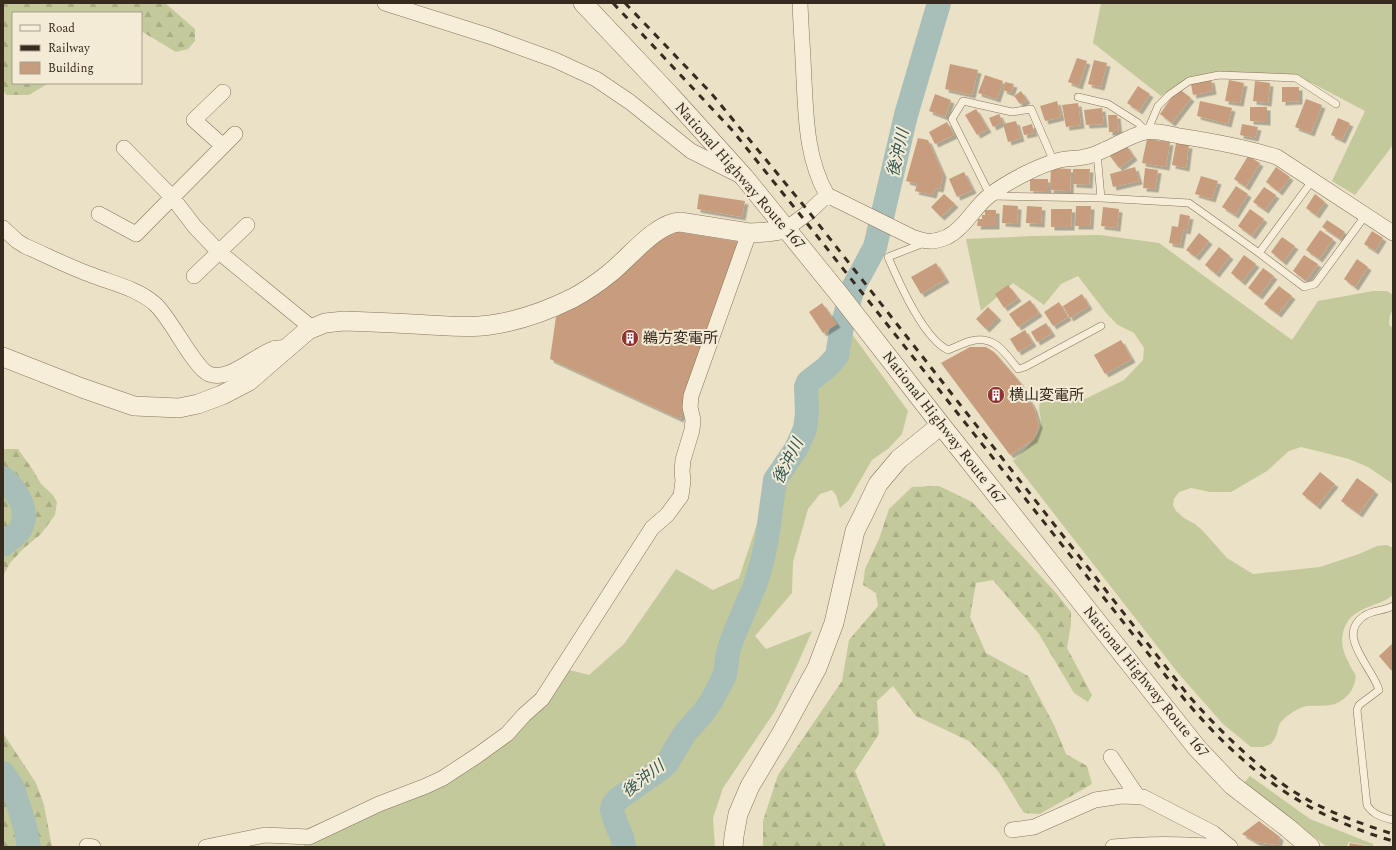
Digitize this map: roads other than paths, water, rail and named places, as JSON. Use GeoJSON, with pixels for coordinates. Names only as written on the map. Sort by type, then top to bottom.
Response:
{"type":"FeatureCollection","features":[{"type":"Feature","properties":{"kind":"street"},"geometry":{"type":"LineString","coordinates":[[385,3],[489,36],[555,60],[596,79],[630,102],[691,151],[744,177]]}},
{"type":"Feature","properties":{"kind":"street","name":"National Highway Route 167"},"geometry":{"type":"LineString","coordinates":[[583,3],[670,94],[744,177],[839,294],[1197,748],[1232,785],[1310,847]]}},
{"type":"Feature","properties":{"kind":"street"},"geometry":{"type":"LineString","coordinates":[[800,3],[806,122],[809,144],[821,185],[827,195],[912,237],[926,242],[938,240],[957,230],[989,195],[1018,178],[1060,160],[1085,157],[1097,153],[1129,137],[1147,132],[1191,138],[1262,152],[1276,157],[1364,216],[1393,233]]}},
{"type":"Feature","properties":{"kind":"street"},"geometry":{"type":"LineString","coordinates":[[223,92],[194,120],[223,146]]}},
{"type":"Feature","properties":{"kind":"street"},"geometry":{"type":"LineString","coordinates":[[99,214],[136,234],[235,134]]}},
{"type":"Feature","properties":{"kind":"street"},"geometry":{"type":"LineString","coordinates":[[124,148],[172,197],[195,227],[219,252],[312,328]]}},
{"type":"Feature","properties":{"kind":"street"},"geometry":{"type":"LineString","coordinates":[[3,357],[82,388],[134,406],[178,408],[198,404],[222,395],[248,382],[308,330],[325,323],[344,321],[470,327],[505,322],[536,314],[572,298],[591,287],[610,273],[658,230],[670,224],[680,222],[749,233],[786,229],[809,212],[827,195]]}},
{"type":"Feature","properties":{"kind":"street"},"geometry":{"type":"LineString","coordinates":[[194,276],[247,226]]}},
{"type":"Feature","properties":{"kind":"street"},"geometry":{"type":"LineString","coordinates":[[3,228],[13,238],[25,246],[89,274],[142,294],[156,304],[199,366],[209,374],[228,374],[273,349],[288,348]]}},
{"type":"Feature","properties":{"kind":"street"},"geometry":{"type":"LineString","coordinates":[[206,847],[265,835],[309,836],[379,804],[426,786],[443,778],[501,738],[519,722],[524,715],[542,700],[652,528],[667,515],[681,496],[683,481],[682,460],[692,430],[693,420],[690,408],[691,396],[749,233]]}},
{"type":"Feature","properties":{"kind":"street"},"geometry":{"type":"LineString","coordinates":[[733,847],[738,814],[750,786],[781,734],[817,668],[834,622],[855,531],[878,484],[899,459],[941,425]]}},
{"type":"Feature","properties":{"kind":"street"},"geometry":{"type":"LineString","coordinates":[[1111,757],[1138,797]]}},
{"type":"Feature","properties":{"kind":"street"},"geometry":{"type":"LineString","coordinates":[[1012,830],[1034,827],[1095,800],[1122,796],[1143,797],[1213,833],[1230,847]]}},
{"type":"Feature","properties":{"kind":"street"},"geometry":{"type":"LineString","coordinates":[[1113,847],[1138,844],[1224,847]]}},
{"type":"Feature","properties":{"kind":"lane"},"geometry":{"type":"LineString","coordinates":[[1078,98],[1108,104],[1138,123],[1147,132],[1158,106],[1169,95],[1189,81],[1219,75],[1296,78],[1336,104]]}},
{"type":"Feature","properties":{"kind":"lane"},"geometry":{"type":"LineString","coordinates":[[1054,162],[1031,109],[1012,112],[963,101],[952,119],[989,195],[1101,198],[1189,203],[1304,287],[1315,284],[1364,216]]}},
{"type":"Feature","properties":{"kind":"lane"},"geometry":{"type":"LineString","coordinates":[[1097,153],[1101,198]]}},
{"type":"Feature","properties":{"kind":"lane"},"geometry":{"type":"LineString","coordinates":[[1259,253],[1312,181]]}},
{"type":"Feature","properties":{"kind":"lane"},"geometry":{"type":"LineString","coordinates":[[926,242],[888,257],[897,279],[929,335],[948,350],[972,341],[986,340],[1000,346],[1018,369],[1026,368],[1102,326]]}},
{"type":"Feature","properties":{"kind":"lane"},"geometry":{"type":"LineString","coordinates":[[1393,606],[1364,616],[1354,627],[1353,635],[1354,645],[1376,682],[1378,690],[1359,706],[1357,710],[1367,805],[1375,814],[1393,820]]}},
{"type":"Feature","properties":{"kind":"waterway","name":"後沖川"},"geometry":{"type":"LineString","coordinates":[[624,847],[612,810],[613,805],[618,799],[667,763],[685,733],[703,713],[712,700],[725,675],[728,652],[755,585],[762,562],[767,539],[775,480],[796,449],[805,429],[807,413],[806,387],[808,382],[826,368],[837,356],[842,326],[853,288],[875,247],[906,115],[939,3]]}},
{"type":"Feature","properties":{"kind":"waterway"},"geometry":{"type":"LineString","coordinates":[[3,478],[17,494],[23,507],[24,514],[19,531],[3,545]]}},
{"type":"Feature","properties":{"kind":"waterway"},"geometry":{"type":"LineString","coordinates":[[3,773],[13,788],[25,826],[29,847]]}},
{"type":"Feature","properties":{"kind":"railway"},"geometry":{"type":"LineString","coordinates":[[613,3],[732,130],[1185,700],[1207,725],[1253,769],[1278,787],[1331,818],[1393,841]]}},
{"type":"Feature","properties":{"kind":"railway"},"geometry":{"type":"LineString","coordinates":[[625,3],[711,93],[809,212],[1188,695],[1199,707],[1246,754],[1296,793],[1337,814],[1393,834]]}},
{"type":"Feature","properties":{"kind":"place","name":"鵜方変電所"},"geometry":{"type":"Point","coordinates":[630,338]}},
{"type":"Feature","properties":{"kind":"place","name":"横山変電所"},"geometry":{"type":"Point","coordinates":[996,395]}}]}
